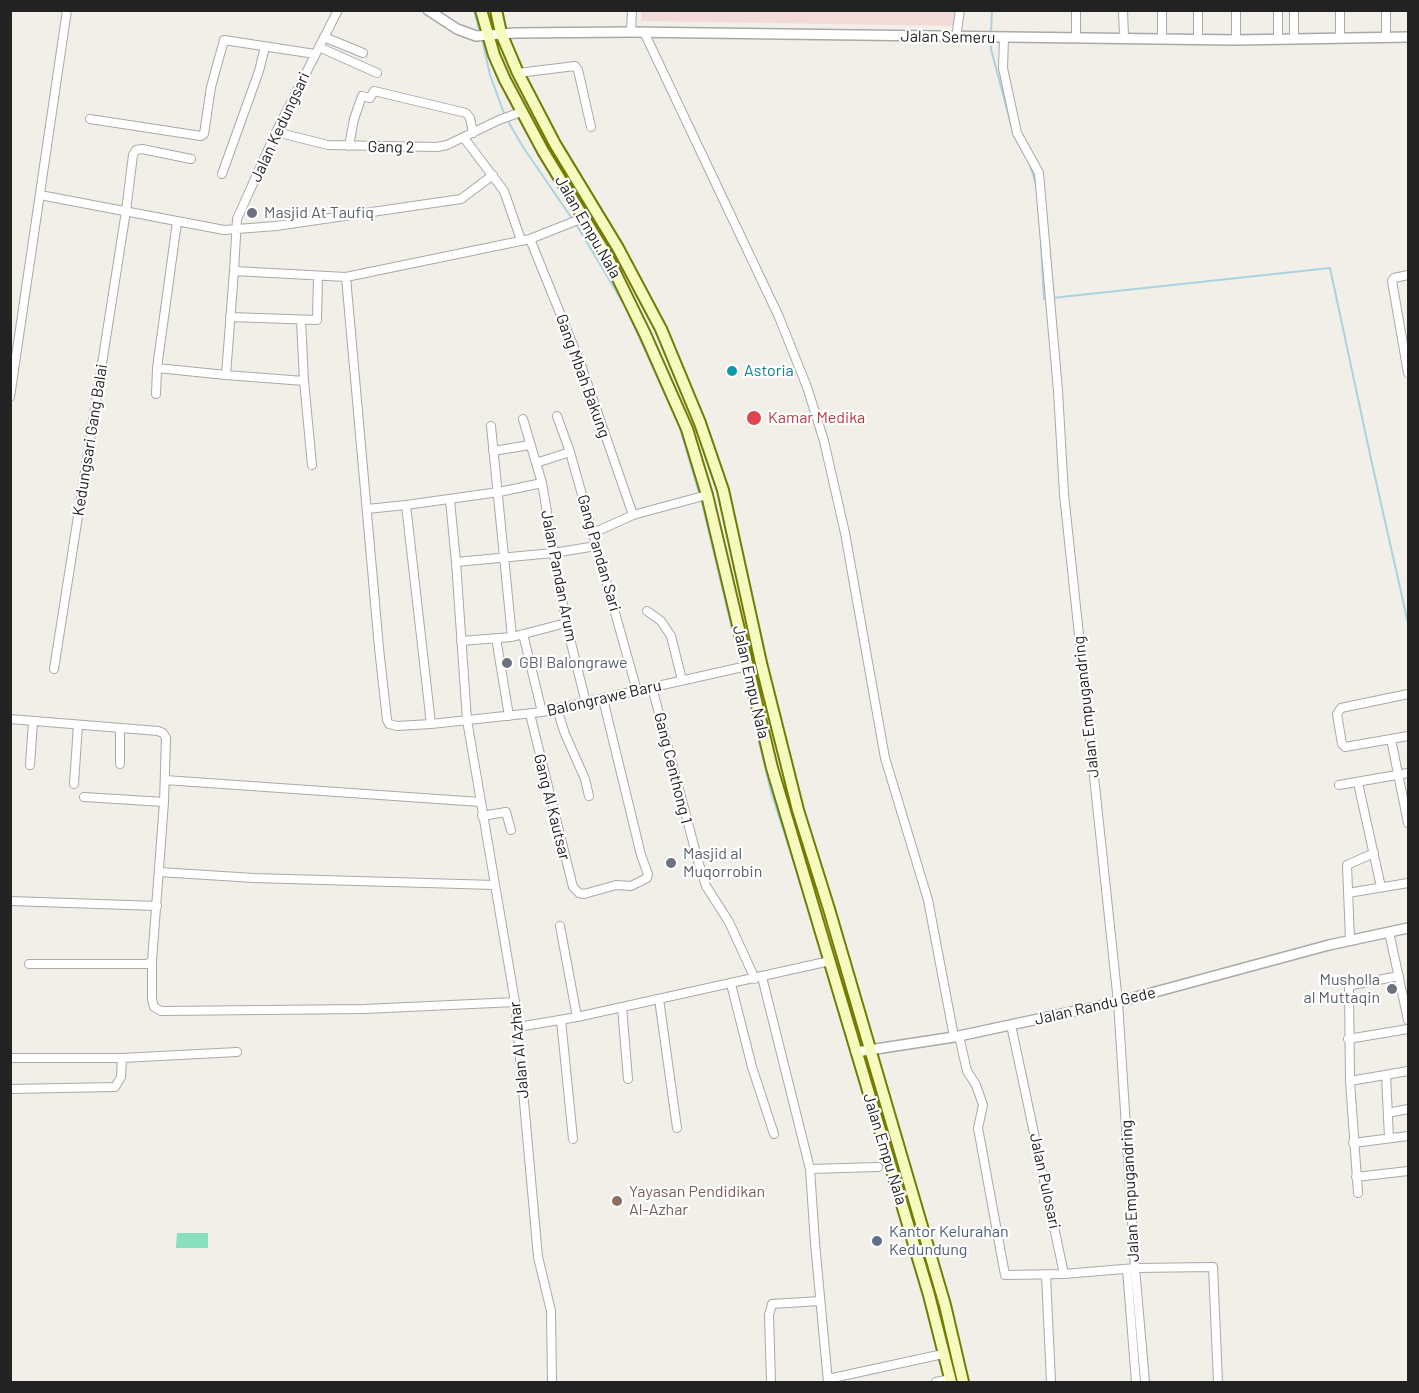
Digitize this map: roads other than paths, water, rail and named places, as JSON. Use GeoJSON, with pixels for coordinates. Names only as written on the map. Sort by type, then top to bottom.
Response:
{"type":"FeatureCollection","features":[{"type":"Feature","properties":{"kind":"main road","name":"Jalan Empu Nala"},"geometry":{"type":"LineString","coordinates":[[481,10],[483,35],[577,221],[607,256],[671,390],[687,429],[743,667],[826,962],[856,1052],[929,1295],[944,1381]]}},
{"type":"Feature","properties":{"kind":"main road","name":"Jalan Empu Nala"},"geometry":{"type":"LineString","coordinates":[[496,10],[501,33],[518,74],[555,144],[618,248],[665,340],[700,423],[723,490],[761,663],[787,765],[947,1312],[963,1383]]}},
{"type":"Feature","properties":{"kind":"main road"},"geometry":{"type":"LineString","coordinates":[[607,256],[618,248]]}},
{"type":"Feature","properties":{"kind":"main road"},"geometry":{"type":"LineString","coordinates":[[929,1295],[941,1292]]}},
{"type":"Feature","properties":{"kind":"main road"},"geometry":{"type":"LineString","coordinates":[[934,1315],[947,1312]]}},
{"type":"Feature","properties":{"kind":"street"},"geometry":{"type":"LineString","coordinates":[[10,397],[67,10]]}},
{"type":"Feature","properties":{"kind":"street","name":"Jalan Kedungsari"},"geometry":{"type":"LineString","coordinates":[[226,375],[237,219],[276,132],[338,10]]}},
{"type":"Feature","properties":{"kind":"street"},"geometry":{"type":"LineString","coordinates":[[428,10],[457,29],[471,35],[483,35]]}},
{"type":"Feature","properties":{"kind":"street"},"geometry":{"type":"LineString","coordinates":[[631,32],[632,10]]}},
{"type":"Feature","properties":{"kind":"street"},"geometry":{"type":"LineString","coordinates":[[956,38],[960,10]]}},
{"type":"Feature","properties":{"kind":"street"},"geometry":{"type":"LineString","coordinates":[[1076,10],[1076,38]]}},
{"type":"Feature","properties":{"kind":"street"},"geometry":{"type":"LineString","coordinates":[[1123,10],[1124,38]]}},
{"type":"Feature","properties":{"kind":"street"},"geometry":{"type":"LineString","coordinates":[[1162,10],[1162,39]]}},
{"type":"Feature","properties":{"kind":"street"},"geometry":{"type":"LineString","coordinates":[[1198,10],[1198,40]]}},
{"type":"Feature","properties":{"kind":"street"},"geometry":{"type":"LineString","coordinates":[[1236,10],[1236,40]]}},
{"type":"Feature","properties":{"kind":"street"},"geometry":{"type":"LineString","coordinates":[[1278,10],[1278,39]]}},
{"type":"Feature","properties":{"kind":"street"},"geometry":{"type":"LineString","coordinates":[[1294,10],[1294,39]]}},
{"type":"Feature","properties":{"kind":"street"},"geometry":{"type":"LineString","coordinates":[[1340,10],[1340,38]]}},
{"type":"Feature","properties":{"kind":"street"},"geometry":{"type":"LineString","coordinates":[[1386,10],[1386,37]]}},
{"type":"Feature","properties":{"kind":"street"},"geometry":{"type":"LineString","coordinates":[[1278,20],[1294,20]]}},
{"type":"Feature","properties":{"kind":"street"},"geometry":{"type":"LineString","coordinates":[[644,32],[779,317],[807,387],[824,441],[845,533],[885,758],[928,900],[957,1037],[967,1071],[975,1082],[982,1102],[983,1108],[978,1128],[1004,1273],[1008,1276],[1046,1275],[1131,1268],[1213,1267],[1218,1383]]}},
{"type":"Feature","properties":{"kind":"street","name":"Jalan Semeru"},"geometry":{"type":"LineString","coordinates":[[483,35],[644,32],[1198,40],[1408,37]]}},
{"type":"Feature","properties":{"kind":"street"},"geometry":{"type":"LineString","coordinates":[[324,37],[363,53]]}},
{"type":"Feature","properties":{"kind":"street","name":"Jalan Empugandring"},"geometry":{"type":"LineString","coordinates":[[998,38],[1017,133],[1039,172],[1058,391],[1064,494],[1115,1003],[1137,1341]]}},
{"type":"Feature","properties":{"kind":"street"},"geometry":{"type":"LineString","coordinates":[[90,119],[203,135],[211,87],[224,40],[265,47],[317,50],[377,73]]}},
{"type":"Feature","properties":{"kind":"street"},"geometry":{"type":"LineString","coordinates":[[222,174],[260,71],[265,47]]}},
{"type":"Feature","properties":{"kind":"street"},"geometry":{"type":"LineString","coordinates":[[518,74],[575,66],[578,70],[591,127]]}},
{"type":"Feature","properties":{"kind":"street"},"geometry":{"type":"LineString","coordinates":[[349,146],[354,119],[362,96],[370,98],[374,91],[466,113],[471,118],[473,133]]}},
{"type":"Feature","properties":{"kind":"street","name":"Gang 2"},"geometry":{"type":"LineString","coordinates":[[276,132],[317,144],[437,147],[464,138],[521,112]]}},
{"type":"Feature","properties":{"kind":"street","name":"Gang Mbah Bakung"},"geometry":{"type":"LineString","coordinates":[[464,138],[507,196],[581,365],[633,515]]}},
{"type":"Feature","properties":{"kind":"street","name":"Kedungsari Gang Balai"},"geometry":{"type":"LineString","coordinates":[[54,669],[133,155],[136,150],[142,149],[191,159]]}},
{"type":"Feature","properties":{"kind":"street"},"geometry":{"type":"LineString","coordinates":[[40,195],[220,230],[276,226],[461,199],[493,175]]}},
{"type":"Feature","properties":{"kind":"street"},"geometry":{"type":"LineString","coordinates":[[234,271],[346,278],[525,239],[577,221]]}},
{"type":"Feature","properties":{"kind":"street"},"geometry":{"type":"LineString","coordinates":[[156,394],[177,222]]}},
{"type":"Feature","properties":{"kind":"street"},"geometry":{"type":"LineString","coordinates":[[230,317],[317,320],[318,276]]}},
{"type":"Feature","properties":{"kind":"street"},"geometry":{"type":"LineString","coordinates":[[1408,276],[1394,278],[1392,281],[1406,343],[1408,373]]}},
{"type":"Feature","properties":{"kind":"street"},"geometry":{"type":"LineString","coordinates":[[346,278],[367,509],[450,500],[542,483]]}},
{"type":"Feature","properties":{"kind":"street"},"geometry":{"type":"LineString","coordinates":[[301,320],[312,465]]}},
{"type":"Feature","properties":{"kind":"street"},"geometry":{"type":"LineString","coordinates":[[158,368],[304,381]]}},
{"type":"Feature","properties":{"kind":"street","name":"Gang Pandan Sari"},"geometry":{"type":"LineString","coordinates":[[557,416],[570,452],[637,692]]}},
{"type":"Feature","properties":{"kind":"street","name":"Jalan Pandan Arum"},"geometry":{"type":"LineString","coordinates":[[523,419],[542,483],[566,623],[586,703]]}},
{"type":"Feature","properties":{"kind":"street"},"geometry":{"type":"LineString","coordinates":[[491,426],[512,637]]}},
{"type":"Feature","properties":{"kind":"street"},"geometry":{"type":"LineString","coordinates":[[493,450],[530,445]]}},
{"type":"Feature","properties":{"kind":"street"},"geometry":{"type":"LineString","coordinates":[[536,463],[570,452]]}},
{"type":"Feature","properties":{"kind":"street"},"geometry":{"type":"LineString","coordinates":[[593,533],[633,515],[703,497]]}},
{"type":"Feature","properties":{"kind":"street","name":"Jalan Al Azhar"},"geometry":{"type":"LineString","coordinates":[[450,500],[467,720],[515,1002],[538,1257],[551,1311],[552,1383]]}},
{"type":"Feature","properties":{"kind":"street"},"geometry":{"type":"LineString","coordinates":[[406,505],[430,724]]}},
{"type":"Feature","properties":{"kind":"street","name":"Balongrawe Baru"},"geometry":{"type":"LineString","coordinates":[[367,509],[389,724],[397,726],[430,724],[530,714],[743,667]]}},
{"type":"Feature","properties":{"kind":"street"},"geometry":{"type":"LineString","coordinates":[[456,562],[506,559],[596,546]]}},
{"type":"Feature","properties":{"kind":"street"},"geometry":{"type":"LineString","coordinates":[[647,611],[662,621],[671,636],[682,680]]}},
{"type":"Feature","properties":{"kind":"street"},"geometry":{"type":"LineString","coordinates":[[461,641],[512,637],[566,623]]}},
{"type":"Feature","properties":{"kind":"street"},"geometry":{"type":"LineString","coordinates":[[523,634],[542,712]]}},
{"type":"Feature","properties":{"kind":"street"},"geometry":{"type":"LineString","coordinates":[[496,638],[509,716]]}},
{"type":"Feature","properties":{"kind":"street","name":"Gang Centhong 1"},"geometry":{"type":"LineString","coordinates":[[652,687],[706,886],[729,922],[758,978],[810,1169],[828,1381]]}},
{"type":"Feature","properties":{"kind":"street"},"geometry":{"type":"LineString","coordinates":[[1408,694],[1341,708],[1338,711],[1344,746],[1408,736]]}},
{"type":"Feature","properties":{"kind":"street","name":"Gang Al Kautsar"},"geometry":{"type":"LineString","coordinates":[[530,714],[571,881],[576,891],[584,894],[616,885],[631,886],[648,876],[603,699]]}},
{"type":"Feature","properties":{"kind":"street"},"geometry":{"type":"LineString","coordinates":[[557,709],[565,734],[585,779],[589,796]]}},
{"type":"Feature","properties":{"kind":"street"},"geometry":{"type":"LineString","coordinates":[[10,719],[163,733],[165,738],[164,802],[152,961],[152,999],[154,1007],[161,1011],[365,1009],[515,1002]]}},
{"type":"Feature","properties":{"kind":"street"},"geometry":{"type":"LineString","coordinates":[[30,765],[33,721]]}},
{"type":"Feature","properties":{"kind":"street"},"geometry":{"type":"LineString","coordinates":[[74,784],[78,725]]}},
{"type":"Feature","properties":{"kind":"street"},"geometry":{"type":"LineString","coordinates":[[120,728],[120,764]]}},
{"type":"Feature","properties":{"kind":"street"},"geometry":{"type":"LineString","coordinates":[[1391,739],[1408,823]]}},
{"type":"Feature","properties":{"kind":"street"},"geometry":{"type":"LineString","coordinates":[[1339,785],[1408,773]]}},
{"type":"Feature","properties":{"kind":"street"},"geometry":{"type":"LineString","coordinates":[[165,780],[480,802]]}},
{"type":"Feature","properties":{"kind":"street"},"geometry":{"type":"LineString","coordinates":[[1358,783],[1381,887]]}},
{"type":"Feature","properties":{"kind":"street"},"geometry":{"type":"LineString","coordinates":[[84,797],[164,802]]}},
{"type":"Feature","properties":{"kind":"street"},"geometry":{"type":"LineString","coordinates":[[482,816],[506,812],[511,830]]}},
{"type":"Feature","properties":{"kind":"street"},"geometry":{"type":"LineString","coordinates":[[1350,940],[1347,865],[1374,853]]}},
{"type":"Feature","properties":{"kind":"street"},"geometry":{"type":"LineString","coordinates":[[159,872],[254,878],[495,885]]}},
{"type":"Feature","properties":{"kind":"street"},"geometry":{"type":"LineString","coordinates":[[1348,893],[1408,883]]}},
{"type":"Feature","properties":{"kind":"street"},"geometry":{"type":"LineString","coordinates":[[10,902],[157,906]]}},
{"type":"Feature","properties":{"kind":"street"},"geometry":{"type":"LineString","coordinates":[[560,926],[576,1017]]}},
{"type":"Feature","properties":{"kind":"street","name":"Jalan Randu Gede"},"geometry":{"type":"LineString","coordinates":[[856,1052],[957,1037],[1115,1003],[1329,945],[1408,927]]}},
{"type":"Feature","properties":{"kind":"street"},"geometry":{"type":"LineString","coordinates":[[1389,932],[1408,1020]]}},
{"type":"Feature","properties":{"kind":"street"},"geometry":{"type":"LineString","coordinates":[[29,964],[147,964],[152,961]]}},
{"type":"Feature","properties":{"kind":"street"},"geometry":{"type":"LineString","coordinates":[[518,1027],[576,1017],[826,962]]}},
{"type":"Feature","properties":{"kind":"street"},"geometry":{"type":"LineString","coordinates":[[1358,1193],[1348,1039],[1349,988],[1352,985],[1399,976]]}},
{"type":"Feature","properties":{"kind":"street"},"geometry":{"type":"LineString","coordinates":[[731,984],[752,1066],[774,1134]]}},
{"type":"Feature","properties":{"kind":"street"},"geometry":{"type":"LineString","coordinates":[[659,999],[676,1128]]}},
{"type":"Feature","properties":{"kind":"street"},"geometry":{"type":"LineString","coordinates":[[622,1007],[628,1079]]}},
{"type":"Feature","properties":{"kind":"street"},"geometry":{"type":"LineString","coordinates":[[561,1020],[573,1139]]}},
{"type":"Feature","properties":{"kind":"street","name":"Jalan Pulosari"},"geometry":{"type":"LineString","coordinates":[[1011,1025],[1064,1274]]}},
{"type":"Feature","properties":{"kind":"street"},"geometry":{"type":"LineString","coordinates":[[1348,1039],[1408,1029]]}},
{"type":"Feature","properties":{"kind":"street"},"geometry":{"type":"LineString","coordinates":[[10,1058],[122,1058],[237,1052]]}},
{"type":"Feature","properties":{"kind":"street"},"geometry":{"type":"LineString","coordinates":[[10,1089],[115,1087],[121,1077],[122,1058]]}},
{"type":"Feature","properties":{"kind":"street"},"geometry":{"type":"LineString","coordinates":[[1350,1081],[1408,1071]]}},
{"type":"Feature","properties":{"kind":"street"},"geometry":{"type":"LineString","coordinates":[[1386,1076],[1389,1138]]}},
{"type":"Feature","properties":{"kind":"street"},"geometry":{"type":"LineString","coordinates":[[1388,1113],[1408,1109]]}},
{"type":"Feature","properties":{"kind":"street"},"geometry":{"type":"LineString","coordinates":[[1353,1143],[1408,1136]]}},
{"type":"Feature","properties":{"kind":"street"},"geometry":{"type":"LineString","coordinates":[[810,1169],[878,1167]]}},
{"type":"Feature","properties":{"kind":"street"},"geometry":{"type":"LineString","coordinates":[[1356,1177],[1408,1171]]}},
{"type":"Feature","properties":{"kind":"street"},"geometry":{"type":"LineString","coordinates":[[1046,1275],[1052,1383]]}},
{"type":"Feature","properties":{"kind":"street"},"geometry":{"type":"LineString","coordinates":[[771,1383],[769,1315],[772,1304],[820,1301]]}},
{"type":"Feature","properties":{"kind":"street"},"geometry":{"type":"LineString","coordinates":[[1136,1383],[1137,1341]]}},
{"type":"Feature","properties":{"kind":"street"},"geometry":{"type":"LineString","coordinates":[[1137,1341],[1145,1383]]}},
{"type":"Feature","properties":{"kind":"street"},"geometry":{"type":"LineString","coordinates":[[828,1381],[938,1355]]}},
{"type":"Feature","properties":{"kind":"waterway"},"geometry":{"type":"LineString","coordinates":[[474,10],[480,34]]}},
{"type":"Feature","properties":{"kind":"waterway"},"geometry":{"type":"LineString","coordinates":[[991,35],[992,10]]}},
{"type":"Feature","properties":{"kind":"waterway"},"geometry":{"type":"LineString","coordinates":[[482,39],[490,75],[505,116],[523,147],[573,220]]}},
{"type":"Feature","properties":{"kind":"waterway"},"geometry":{"type":"LineString","coordinates":[[991,40],[991,49],[1014,136],[1028,160]]}},
{"type":"Feature","properties":{"kind":"waterway"},"geometry":{"type":"LineString","coordinates":[[1030,165],[1037,188]]}},
{"type":"Feature","properties":{"kind":"waterway"},"geometry":{"type":"LineString","coordinates":[[576,224],[626,308],[679,425],[699,493]]}},
{"type":"Feature","properties":{"kind":"waterway"},"geometry":{"type":"LineString","coordinates":[[1040,224],[1044,299]]}},
{"type":"Feature","properties":{"kind":"waterway"},"geometry":{"type":"LineString","coordinates":[[1052,298],[1330,268],[1408,623]]}},
{"type":"Feature","properties":{"kind":"waterway"},"geometry":{"type":"LineString","coordinates":[[701,499],[771,792],[804,894]]}},
{"type":"Feature","properties":{"kind":"place","name":"Masjid At Taufiq"},"geometry":{"type":"Point","coordinates":[252,213]}},
{"type":"Feature","properties":{"kind":"place","name":"Astoria"},"geometry":{"type":"Point","coordinates":[732,371]}},
{"type":"Feature","properties":{"kind":"place","name":"Kamar Medika"},"geometry":{"type":"Point","coordinates":[754,418]}},
{"type":"Feature","properties":{"kind":"place","name":"GBI Balongrawe"},"geometry":{"type":"Point","coordinates":[507,663]}},
{"type":"Feature","properties":{"kind":"place","name":"Masjid al Muqorrobin"},"geometry":{"type":"Point","coordinates":[671,863]}},
{"type":"Feature","properties":{"kind":"place","name":"Musholla al Muttaqin"},"geometry":{"type":"Point","coordinates":[1392,989]}},
{"type":"Feature","properties":{"kind":"place","name":"Yayasan Pendidikan Al-Azhar"},"geometry":{"type":"Point","coordinates":[617,1201]}},
{"type":"Feature","properties":{"kind":"place","name":"Kantor Kelurahan Kedundung"},"geometry":{"type":"Point","coordinates":[877,1241]}}]}
